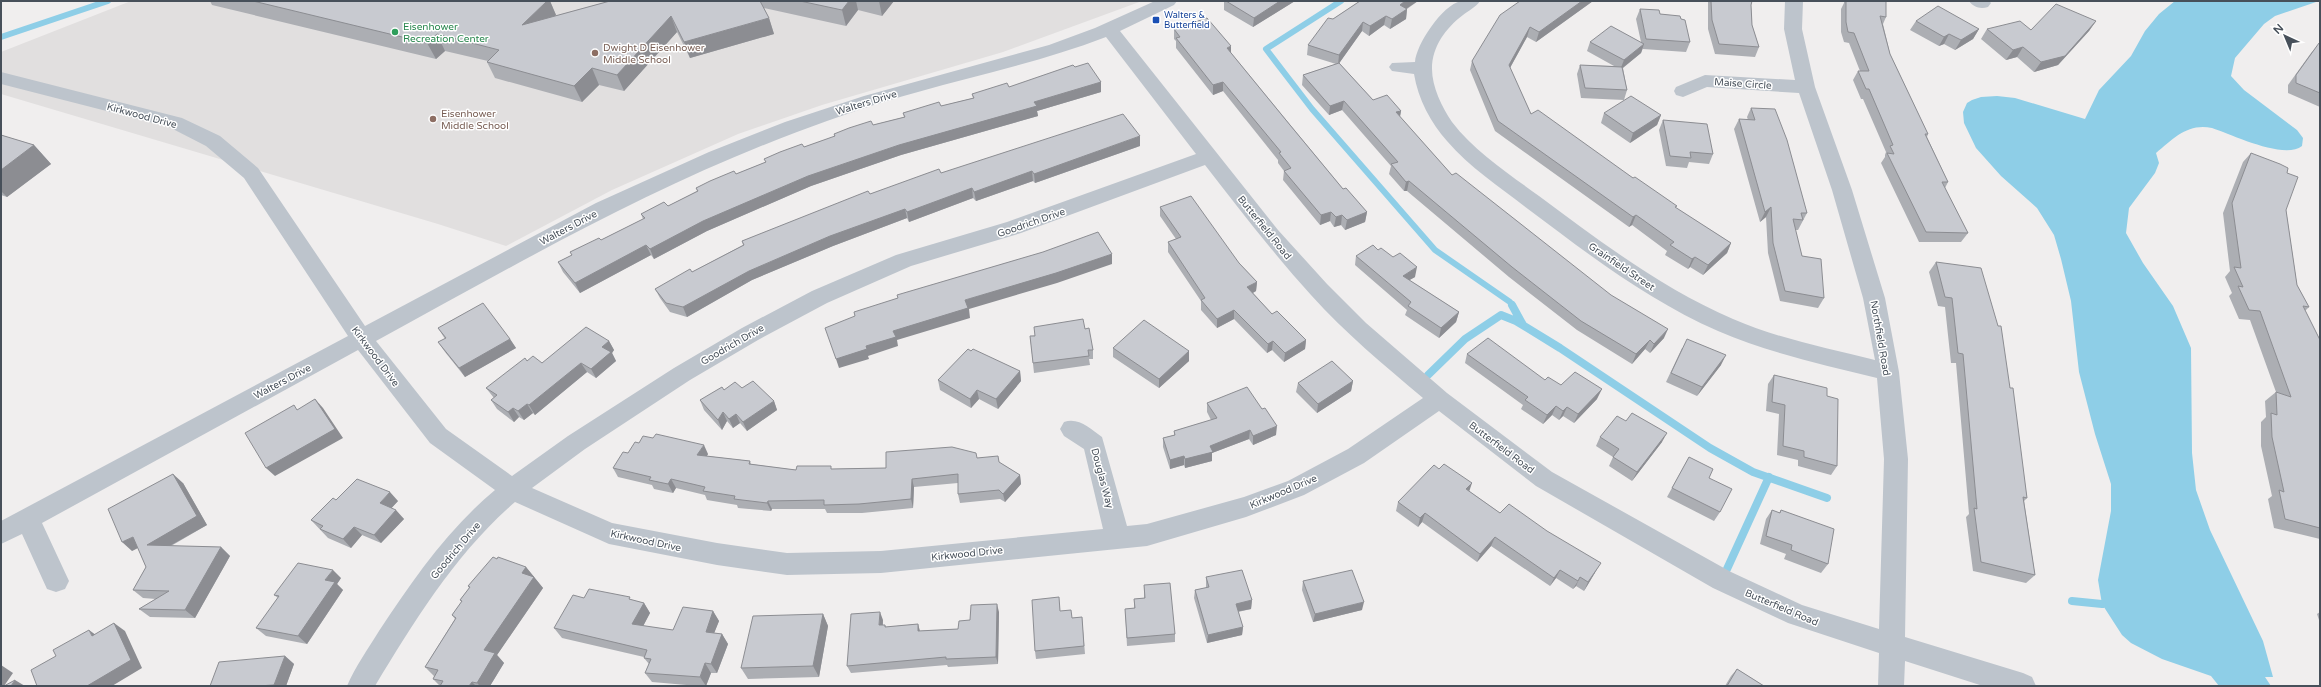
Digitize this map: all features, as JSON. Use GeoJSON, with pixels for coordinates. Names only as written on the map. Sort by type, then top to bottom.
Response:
{"type":"FeatureCollection","features":[{"type":"Feature","properties":{"kind":"street","name":"Walters Drive"},"geometry":{"type":"LineString","coordinates":[[1,533],[603,208],[672,174],[722,152],[822,115],[926,83],[1022,59],[1108,28],[1168,1]]}},
{"type":"Feature","properties":{"kind":"street","name":"Grainfield Street"},"geometry":{"type":"LineString","coordinates":[[1471,1],[1450,16],[1429,42],[1423,69],[1434,106],[1446,127],[1462,144],[1506,182],[1622,268],[1669,298],[1726,325],[1781,345],[1888,372]]}},
{"type":"Feature","properties":{"kind":"street","name":"Northfield Road"},"geometry":{"type":"LineString","coordinates":[[1794,1],[1793,29],[1806,87],[1842,190],[1874,298],[1888,372],[1896,459],[1891,686]]}},
{"type":"Feature","properties":{"kind":"street","name":"Butterfield Road"},"geometry":{"type":"LineString","coordinates":[[1108,28],[1271,235],[1319,290],[1358,329],[1439,399],[1544,479],[1722,580],[1797,615],[2023,686]]}},
{"type":"Feature","properties":{"kind":"street"},"geometry":{"type":"LineString","coordinates":[[1398,67],[1423,69]]}},
{"type":"Feature","properties":{"kind":"street","name":"Kirkwood Drive"},"geometry":{"type":"LineString","coordinates":[[1,78],[175,122],[213,141],[251,173],[361,338],[438,436],[511,489],[609,533],[717,554],[787,564],[881,562],[1118,539],[1169,530],[1246,507],[1296,488],[1356,456],[1439,399]]}},
{"type":"Feature","properties":{"kind":"street","name":"Maise Circle"},"geometry":{"type":"LineString","coordinates":[[1683,91],[1705,81],[1806,87]]}},
{"type":"Feature","properties":{"kind":"street","name":"Goodrich Drive"},"geometry":{"type":"LineString","coordinates":[[360,686],[392,632],[465,534],[511,489],[666,383],[752,332],[830,291],[894,264],[962,244],[1071,208],[1209,156]]}},
{"type":"Feature","properties":{"kind":"street","name":"Douglas Way"},"geometry":{"type":"LineString","coordinates":[[1072,429],[1094,444],[1118,539]]}},
{"type":"Feature","properties":{"kind":"street"},"geometry":{"type":"LineString","coordinates":[[28,519],[56,581]]}},
{"type":"Feature","properties":{"kind":"shaded area","name":"Eisenhower Middle School"},"geometry":{"type":"Polygon","coordinates":[[[131,1],[1142,1],[1003,52],[822,105],[738,134],[612,190],[506,246],[438,224],[1,94],[1,52],[131,1]]]}},
{"type":"Feature","properties":{"kind":"water"},"geometry":{"type":"Polygon","coordinates":[[[2175,1],[2319,1],[2275,16],[2264,24],[2235,58],[2231,76],[2244,90],[2297,130],[2303,138],[2302,146],[2294,150],[2283,150],[2258,145],[2212,128],[2203,127],[2188,130],[2175,137],[2156,153],[2159,163],[2155,173],[2129,208],[2126,233],[2143,263],[2173,306],[2191,348],[2192,453],[2196,490],[2210,530],[2263,641],[2273,677],[2265,677],[2271,686],[2219,686],[2211,676],[2162,659],[2131,643],[2122,635],[2102,604],[2098,580],[2111,511],[2111,484],[2095,434],[2079,372],[2071,301],[2061,259],[2054,235],[2037,208],[2001,176],[1976,148],[1964,123],[1963,112],[1967,103],[1981,97],[1997,96],[2015,98],[2085,119],[2099,90],[2131,56],[2145,31],[2159,14],[2175,1]]]}},
{"type":"Feature","properties":{"kind":"building"},"geometry":{"type":"Polygon","coordinates":[[[253,1],[547,1],[522,25],[610,1],[760,1],[769,18],[684,42],[671,16],[617,75],[592,68],[574,86],[487,62],[499,50],[437,34],[427,43],[253,1]]]}},
{"type":"Feature","properties":{"kind":"building"},"geometry":{"type":"Polygon","coordinates":[[[800,1],[849,1],[842,10],[800,1]]]}},
{"type":"Feature","properties":{"kind":"building"},"geometry":{"type":"Polygon","coordinates":[[[1226,1],[1280,1],[1254,18],[1226,1]]]}},
{"type":"Feature","properties":{"kind":"building"},"geometry":{"type":"Polygon","coordinates":[[[1360,1],[1405,1],[1400,5],[1407,9],[1392,19],[1386,16],[1370,26],[1363,22],[1339,55],[1308,45],[1328,18],[1333,19],[1360,1]]]}},
{"type":"Feature","properties":{"kind":"building"},"geometry":{"type":"Polygon","coordinates":[[[1520,1],[1582,1],[1539,32],[1530,27],[1509,65],[1531,114],[1538,110],[1633,178],[1635,177],[1677,206],[1675,207],[1731,243],[1708,265],[1695,257],[1692,259],[1670,245],[1674,242],[1636,215],[1633,217],[1498,121],[1472,61],[1500,15],[1520,1]]]}},
{"type":"Feature","properties":{"kind":"building"},"geometry":{"type":"Polygon","coordinates":[[[1711,1],[1752,1],[1752,25],[1759,47],[1719,44],[1712,20],[1711,1]]]}},
{"type":"Feature","properties":{"kind":"building"},"geometry":{"type":"Polygon","coordinates":[[[1846,1],[1886,1],[1886,17],[1880,16],[1890,54],[1928,134],[1925,134],[1948,182],[1942,182],[1968,233],[1926,232],[1887,153],[1894,154],[1890,146],[1893,145],[1869,89],[1866,89],[1858,71],[1869,71],[1854,33],[1848,32],[1846,22],[1846,1]]]}},
{"type":"Feature","properties":{"kind":"building"},"geometry":{"type":"Polygon","coordinates":[[[2056,4],[2096,21],[2065,56],[2041,62],[2023,47],[2013,50],[1987,29],[2020,21],[2031,30],[2056,4]]]}},
{"type":"Feature","properties":{"kind":"building"},"geometry":{"type":"Polygon","coordinates":[[[1938,6],[1979,29],[1961,40],[1949,34],[1944,37],[1916,21],[1938,6]]]}},
{"type":"Feature","properties":{"kind":"building"},"geometry":{"type":"Polygon","coordinates":[[[1640,9],[1659,10],[1660,14],[1680,16],[1681,19],[1685,20],[1690,42],[1646,39],[1640,9]]]}},
{"type":"Feature","properties":{"kind":"building"},"geometry":{"type":"Polygon","coordinates":[[[1207,18],[1231,46],[1227,48],[1290,125],[1343,189],[1346,188],[1367,212],[1347,220],[1342,215],[1336,217],[1331,212],[1321,215],[1284,171],[1291,168],[1279,153],[1281,152],[1223,82],[1213,85],[1176,38],[1180,37],[1174,29],[1207,18]]]}},
{"type":"Feature","properties":{"kind":"building"},"geometry":{"type":"Polygon","coordinates":[[[1611,26],[1644,44],[1624,60],[1590,42],[1611,26]]]}},
{"type":"Feature","properties":{"kind":"building"},"geometry":{"type":"Polygon","coordinates":[[[2319,43],[2320,93],[2296,83],[2296,75],[2319,43]]]}},
{"type":"Feature","properties":{"kind":"building"},"geometry":{"type":"Polygon","coordinates":[[[1088,63],[1101,82],[1034,102],[1037,106],[899,145],[808,176],[703,221],[650,249],[646,245],[575,283],[558,262],[572,255],[570,252],[599,238],[601,240],[645,218],[641,214],[664,202],[668,206],[698,191],[696,188],[710,181],[734,171],[736,174],[766,162],[764,159],[780,152],[802,144],[804,147],[835,136],[834,134],[849,128],[871,121],[873,125],[905,117],[903,113],[939,102],[941,106],[974,98],[972,94],[1007,83],[1009,87],[1073,65],[1075,67],[1088,63]]]}},
{"type":"Feature","properties":{"kind":"building"},"geometry":{"type":"Polygon","coordinates":[[[1339,63],[1373,100],[1387,95],[1401,111],[1396,112],[1452,175],[1456,173],[1611,295],[1668,329],[1654,344],[1650,340],[1636,354],[1581,321],[1512,267],[1409,181],[1406,182],[1391,164],[1398,162],[1344,101],[1330,106],[1303,75],[1339,63]]]}},
{"type":"Feature","properties":{"kind":"building"},"geometry":{"type":"Polygon","coordinates":[[[1580,65],[1622,67],[1627,90],[1585,88],[1580,65]]]}},
{"type":"Feature","properties":{"kind":"building"},"geometry":{"type":"Polygon","coordinates":[[[1631,96],[1661,115],[1633,133],[1604,113],[1631,96]]]}},
{"type":"Feature","properties":{"kind":"building"},"geometry":{"type":"Polygon","coordinates":[[[1751,108],[1775,109],[1787,140],[1807,213],[1801,213],[1803,220],[1793,219],[1802,256],[1821,259],[1824,298],[1785,291],[1773,243],[1771,207],[1765,212],[1739,119],[1755,120],[1751,108]]]}},
{"type":"Feature","properties":{"kind":"building"},"geometry":{"type":"Polygon","coordinates":[[[1123,114],[1140,136],[1034,174],[1032,171],[974,192],[972,188],[907,212],[905,209],[830,236],[749,271],[683,307],[666,303],[655,289],[690,269],[692,272],[744,245],[742,241],[868,191],[870,194],[939,169],[941,173],[1123,114]]]}},
{"type":"Feature","properties":{"kind":"building"},"geometry":{"type":"Polygon","coordinates":[[[1663,120],[1707,124],[1713,154],[1690,152],[1691,158],[1670,156],[1663,120]]]}},
{"type":"Feature","properties":{"kind":"building"},"geometry":{"type":"Polygon","coordinates":[[[1,135],[34,145],[1,170],[1,135]]]}},
{"type":"Feature","properties":{"kind":"building"},"geometry":{"type":"Polygon","coordinates":[[[2251,153],[2288,168],[2287,173],[2298,177],[2286,210],[2297,285],[2309,307],[2303,306],[2320,340],[2320,528],[2285,519],[2279,490],[2284,492],[2272,437],[2271,413],[2277,415],[2276,392],[2291,397],[2260,311],[2249,310],[2238,286],[2243,287],[2234,267],[2241,268],[2232,203],[2251,153]]]}},
{"type":"Feature","properties":{"kind":"building"},"geometry":{"type":"Polygon","coordinates":[[[1191,196],[1239,263],[1257,282],[1247,287],[1272,314],[1277,311],[1306,340],[1285,353],[1273,341],[1268,344],[1234,310],[1217,319],[1201,300],[1205,298],[1168,242],[1181,237],[1160,207],[1191,196]]]}},
{"type":"Feature","properties":{"kind":"building"},"geometry":{"type":"Polygon","coordinates":[[[1098,232],[1112,254],[1056,273],[965,300],[968,308],[893,331],[896,337],[866,346],[867,349],[836,359],[825,328],[855,316],[854,312],[898,298],[897,295],[1043,252],[1098,232]]]}},
{"type":"Feature","properties":{"kind":"building"},"geometry":{"type":"Polygon","coordinates":[[[1373,245],[1378,250],[1381,248],[1393,257],[1400,253],[1417,267],[1403,276],[1459,312],[1441,328],[1408,306],[1411,302],[1356,256],[1373,245]]]}},
{"type":"Feature","properties":{"kind":"building"},"geometry":{"type":"Polygon","coordinates":[[[1936,262],[1981,268],[1998,326],[2001,326],[2010,388],[2013,388],[2027,498],[2023,497],[2035,575],[1981,562],[1974,508],[1977,509],[1963,354],[1958,353],[1952,298],[1945,297],[1936,262]]]}},
{"type":"Feature","properties":{"kind":"building"},"geometry":{"type":"Polygon","coordinates":[[[483,303],[510,339],[459,368],[438,342],[446,338],[438,328],[483,303]]]}},
{"type":"Feature","properties":{"kind":"building"},"geometry":{"type":"Polygon","coordinates":[[[1083,319],[1085,329],[1089,328],[1093,350],[1088,350],[1089,356],[1033,363],[1030,336],[1035,336],[1034,327],[1083,319]]]}},
{"type":"Feature","properties":{"kind":"building"},"geometry":{"type":"Polygon","coordinates":[[[1144,320],[1189,351],[1159,379],[1113,348],[1144,320]]]}},
{"type":"Feature","properties":{"kind":"building"},"geometry":{"type":"Polygon","coordinates":[[[586,327],[609,341],[602,347],[611,352],[591,369],[581,363],[529,405],[527,404],[518,411],[513,408],[508,412],[491,400],[497,395],[486,388],[525,358],[527,361],[533,356],[542,363],[586,327]]]}},
{"type":"Feature","properties":{"kind":"building"},"geometry":{"type":"Polygon","coordinates":[[[1488,338],[1545,380],[1548,377],[1561,385],[1575,372],[1602,389],[1578,414],[1567,407],[1563,411],[1556,406],[1547,415],[1525,400],[1528,397],[1467,354],[1488,338]]]}},
{"type":"Feature","properties":{"kind":"building"},"geometry":{"type":"Polygon","coordinates":[[[1687,339],[1726,355],[1702,387],[1671,373],[1687,339]]]}},
{"type":"Feature","properties":{"kind":"building"},"geometry":{"type":"Polygon","coordinates":[[[968,349],[971,351],[973,349],[1020,371],[996,399],[977,390],[970,399],[938,380],[968,349]]]}},
{"type":"Feature","properties":{"kind":"building"},"geometry":{"type":"Polygon","coordinates":[[[1332,361],[1353,381],[1318,404],[1298,383],[1332,361]]]}},
{"type":"Feature","properties":{"kind":"building"},"geometry":{"type":"Polygon","coordinates":[[[1774,375],[1827,388],[1827,396],[1838,399],[1837,466],[1804,457],[1804,451],[1783,446],[1785,405],[1772,402],[1774,375]]]}},
{"type":"Feature","properties":{"kind":"building"},"geometry":{"type":"Polygon","coordinates":[[[753,381],[774,401],[743,422],[736,414],[729,419],[723,412],[718,420],[700,400],[722,387],[724,390],[735,382],[742,388],[753,381]]]}},
{"type":"Feature","properties":{"kind":"building"},"geometry":{"type":"Polygon","coordinates":[[[1247,387],[1262,409],[1265,408],[1277,426],[1253,436],[1250,430],[1210,446],[1213,452],[1185,459],[1184,456],[1170,460],[1163,438],[1175,435],[1174,431],[1217,418],[1207,403],[1247,387]]]}},
{"type":"Feature","properties":{"kind":"building"},"geometry":{"type":"Polygon","coordinates":[[[315,399],[335,429],[266,468],[245,433],[294,405],[297,410],[315,399]]]}},
{"type":"Feature","properties":{"kind":"building"},"geometry":{"type":"Polygon","coordinates":[[[1632,413],[1667,433],[1637,472],[1613,457],[1619,449],[1600,437],[1617,416],[1626,421],[1632,413]]]}},
{"type":"Feature","properties":{"kind":"building"},"geometry":{"type":"Polygon","coordinates":[[[656,434],[704,445],[697,455],[750,461],[749,464],[796,470],[797,466],[831,466],[831,469],[886,468],[886,452],[952,447],[976,453],[977,458],[998,456],[999,462],[1020,475],[1003,494],[999,490],[958,494],[958,474],[912,479],[911,499],[859,504],[824,505],[824,500],[768,501],[767,503],[734,499],[735,496],[703,491],[705,487],[671,479],[668,484],[649,480],[651,477],[613,468],[623,452],[628,453],[635,442],[639,443],[643,436],[653,438],[656,434]]]}},
{"type":"Feature","properties":{"kind":"building"},"geometry":{"type":"Polygon","coordinates":[[[1689,457],[1713,469],[1709,478],[1732,489],[1720,512],[1672,488],[1689,457]]]}},
{"type":"Feature","properties":{"kind":"building"},"geometry":{"type":"Polygon","coordinates":[[[1444,464],[1472,483],[1466,489],[1500,513],[1509,504],[1547,531],[1601,563],[1588,582],[1580,577],[1578,581],[1560,570],[1554,578],[1495,537],[1480,554],[1425,513],[1420,518],[1398,502],[1434,465],[1439,469],[1444,464]]]}},
{"type":"Feature","properties":{"kind":"building"},"geometry":{"type":"Polygon","coordinates":[[[173,474],[197,516],[147,545],[221,547],[185,610],[139,609],[169,591],[133,590],[146,567],[133,537],[122,542],[108,509],[173,474]]]}},
{"type":"Feature","properties":{"kind":"building"},"geometry":{"type":"Polygon","coordinates":[[[357,479],[390,492],[380,503],[396,510],[374,535],[354,527],[343,539],[320,529],[323,526],[311,520],[333,498],[336,500],[357,479]]]}},
{"type":"Feature","properties":{"kind":"building"},"geometry":{"type":"Polygon","coordinates":[[[1772,510],[1780,513],[1781,510],[1834,529],[1828,564],[1791,550],[1792,545],[1766,536],[1772,510]]]}},
{"type":"Feature","properties":{"kind":"building"},"geometry":{"type":"Polygon","coordinates":[[[493,557],[497,559],[498,557],[526,567],[522,573],[534,577],[484,650],[495,653],[477,683],[472,682],[469,686],[440,686],[443,681],[433,679],[438,670],[425,667],[456,618],[452,615],[462,601],[460,600],[470,587],[468,586],[493,557]]]}},
{"type":"Feature","properties":{"kind":"building"},"geometry":{"type":"Polygon","coordinates":[[[298,563],[333,570],[325,580],[335,582],[298,636],[256,628],[279,596],[274,595],[298,563]]]}},
{"type":"Feature","properties":{"kind":"building"},"geometry":{"type":"Polygon","coordinates":[[[1242,570],[1252,600],[1236,604],[1243,627],[1208,635],[1195,590],[1209,587],[1206,577],[1242,570]]]}},
{"type":"Feature","properties":{"kind":"building"},"geometry":{"type":"Polygon","coordinates":[[[1352,570],[1364,602],[1315,614],[1303,581],[1352,570]]]}},
{"type":"Feature","properties":{"kind":"building"},"geometry":{"type":"Polygon","coordinates":[[[1170,583],[1175,634],[1127,638],[1125,609],[1135,608],[1134,599],[1145,598],[1144,585],[1170,583]]]}},
{"type":"Feature","properties":{"kind":"building"},"geometry":{"type":"Polygon","coordinates":[[[589,589],[630,597],[629,599],[644,603],[632,624],[673,630],[683,607],[713,611],[706,632],[722,634],[711,664],[705,663],[700,677],[645,673],[651,659],[644,658],[647,650],[554,628],[573,595],[584,598],[589,589]]]}},
{"type":"Feature","properties":{"kind":"building"},"geometry":{"type":"Polygon","coordinates":[[[1059,597],[1060,611],[1071,610],[1072,618],[1082,617],[1084,646],[1035,651],[1032,600],[1059,597]]]}},
{"type":"Feature","properties":{"kind":"building"},"geometry":{"type":"Polygon","coordinates":[[[997,604],[996,657],[946,659],[946,657],[847,666],[851,614],[880,612],[879,625],[885,625],[885,627],[918,624],[918,631],[958,629],[959,621],[970,620],[971,605],[997,604]]]}},
{"type":"Feature","properties":{"kind":"building"},"geometry":{"type":"Polygon","coordinates":[[[823,614],[813,666],[741,668],[753,616],[823,614]]]}},
{"type":"Feature","properties":{"kind":"building"},"geometry":{"type":"Polygon","coordinates":[[[114,623],[131,660],[87,686],[37,686],[31,670],[56,656],[53,650],[89,630],[92,636],[114,623]]]}},
{"type":"Feature","properties":{"kind":"building"},"geometry":{"type":"Polygon","coordinates":[[[285,656],[274,685],[210,686],[219,662],[285,656]]]}},
{"type":"Feature","properties":{"kind":"building"},"geometry":{"type":"Polygon","coordinates":[[[1737,669],[1764,686],[1727,686],[1737,669]]]}},
{"type":"Feature","properties":{"kind":"building"},"geometry":{"type":"Polygon","coordinates":[[[15,680],[11,686],[4,686],[15,680]]]}},
{"type":"Feature","properties":{"kind":"waterway"},"geometry":{"type":"LineString","coordinates":[[1,37],[108,1]]}},
{"type":"Feature","properties":{"kind":"waterway"},"geometry":{"type":"LineString","coordinates":[[1341,1],[1266,49],[1312,109],[1435,250],[1510,302],[1512,306]]}},
{"type":"Feature","properties":{"kind":"waterway"},"geometry":{"type":"LineString","coordinates":[[1512,305],[1523,325]]}},
{"type":"Feature","properties":{"kind":"waterway"},"geometry":{"type":"LineString","coordinates":[[1428,375],[1465,339],[1501,315],[1516,321],[1560,348],[1710,448],[1753,472],[1769,478]]}},
{"type":"Feature","properties":{"kind":"waterway"},"geometry":{"type":"LineString","coordinates":[[1727,569],[1769,478]]}},
{"type":"Feature","properties":{"kind":"waterway"},"geometry":{"type":"LineString","coordinates":[[1769,478],[1827,498]]}},
{"type":"Feature","properties":{"kind":"waterway"},"geometry":{"type":"LineString","coordinates":[[2072,601],[2102,604]]}},
{"type":"Feature","properties":{"kind":"place","name":"Walters & Butterfield"},"geometry":{"type":"Point","coordinates":[1156,20]}},
{"type":"Feature","properties":{"kind":"place","name":"Eisenhower Recreation Center"},"geometry":{"type":"Point","coordinates":[395,32]}},
{"type":"Feature","properties":{"kind":"place","name":"Dwight D Eisenhower Middle School"},"geometry":{"type":"Point","coordinates":[595,53]}},
{"type":"Feature","properties":{"kind":"place","name":"Eisenhower Middle School"},"geometry":{"type":"Point","coordinates":[433,119]}}]}
